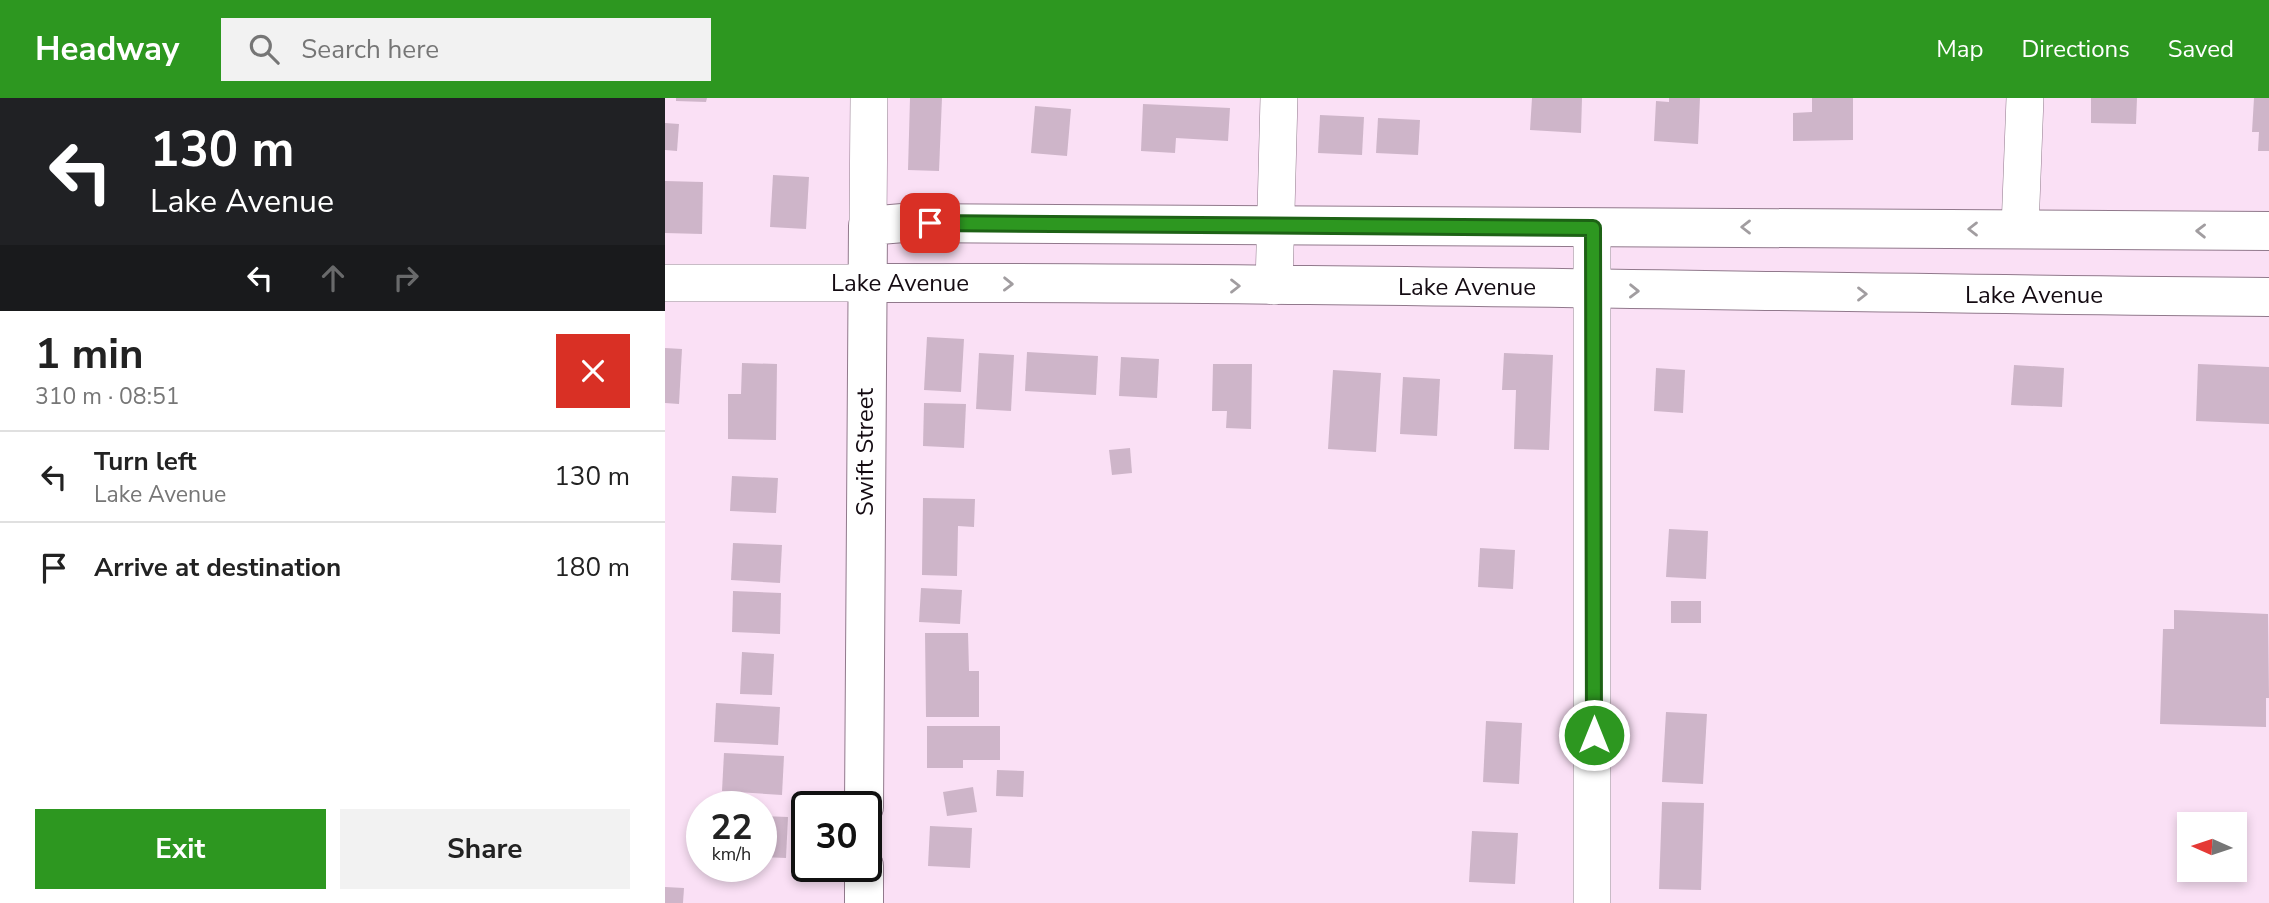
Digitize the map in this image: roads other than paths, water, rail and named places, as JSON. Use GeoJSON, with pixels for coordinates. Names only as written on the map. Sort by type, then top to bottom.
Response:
{"type":"FeatureCollection","features":[{"type":"Feature","properties":{"kind":"main road"},"geometry":{"type":"LineString","coordinates":[[868,226],[903,223],[2269,231]]}},
{"type":"Feature","properties":{"kind":"main road","name":"Swift Street"},"geometry":{"type":"LineString","coordinates":[[864,791],[868,226]]}},
{"type":"Feature","properties":{"kind":"main road","name":"Lake Avenue"},"geometry":{"type":"LineString","coordinates":[[866,284],[2269,297]]}},
{"type":"Feature","properties":{"kind":"main road"},"geometry":{"type":"LineString","coordinates":[[864,882],[864,903]]}},
{"type":"Feature","properties":{"kind":"street","name":"Swift Street"},"geometry":{"type":"LineString","coordinates":[[868,226],[869,98]]}},
{"type":"Feature","properties":{"kind":"street"},"geometry":{"type":"LineString","coordinates":[[1273,286],[1278,225],[1279,98]]}},
{"type":"Feature","properties":{"kind":"street"},"geometry":{"type":"LineString","coordinates":[[2020,229],[2025,98]]}},
{"type":"Feature","properties":{"kind":"street"},"geometry":{"type":"LineString","coordinates":[[1592,903],[1593,228]]}},
{"type":"Feature","properties":{"kind":"street","name":"Lake Avenue"},"geometry":{"type":"LineString","coordinates":[[665,284],[866,284]]}}]}
